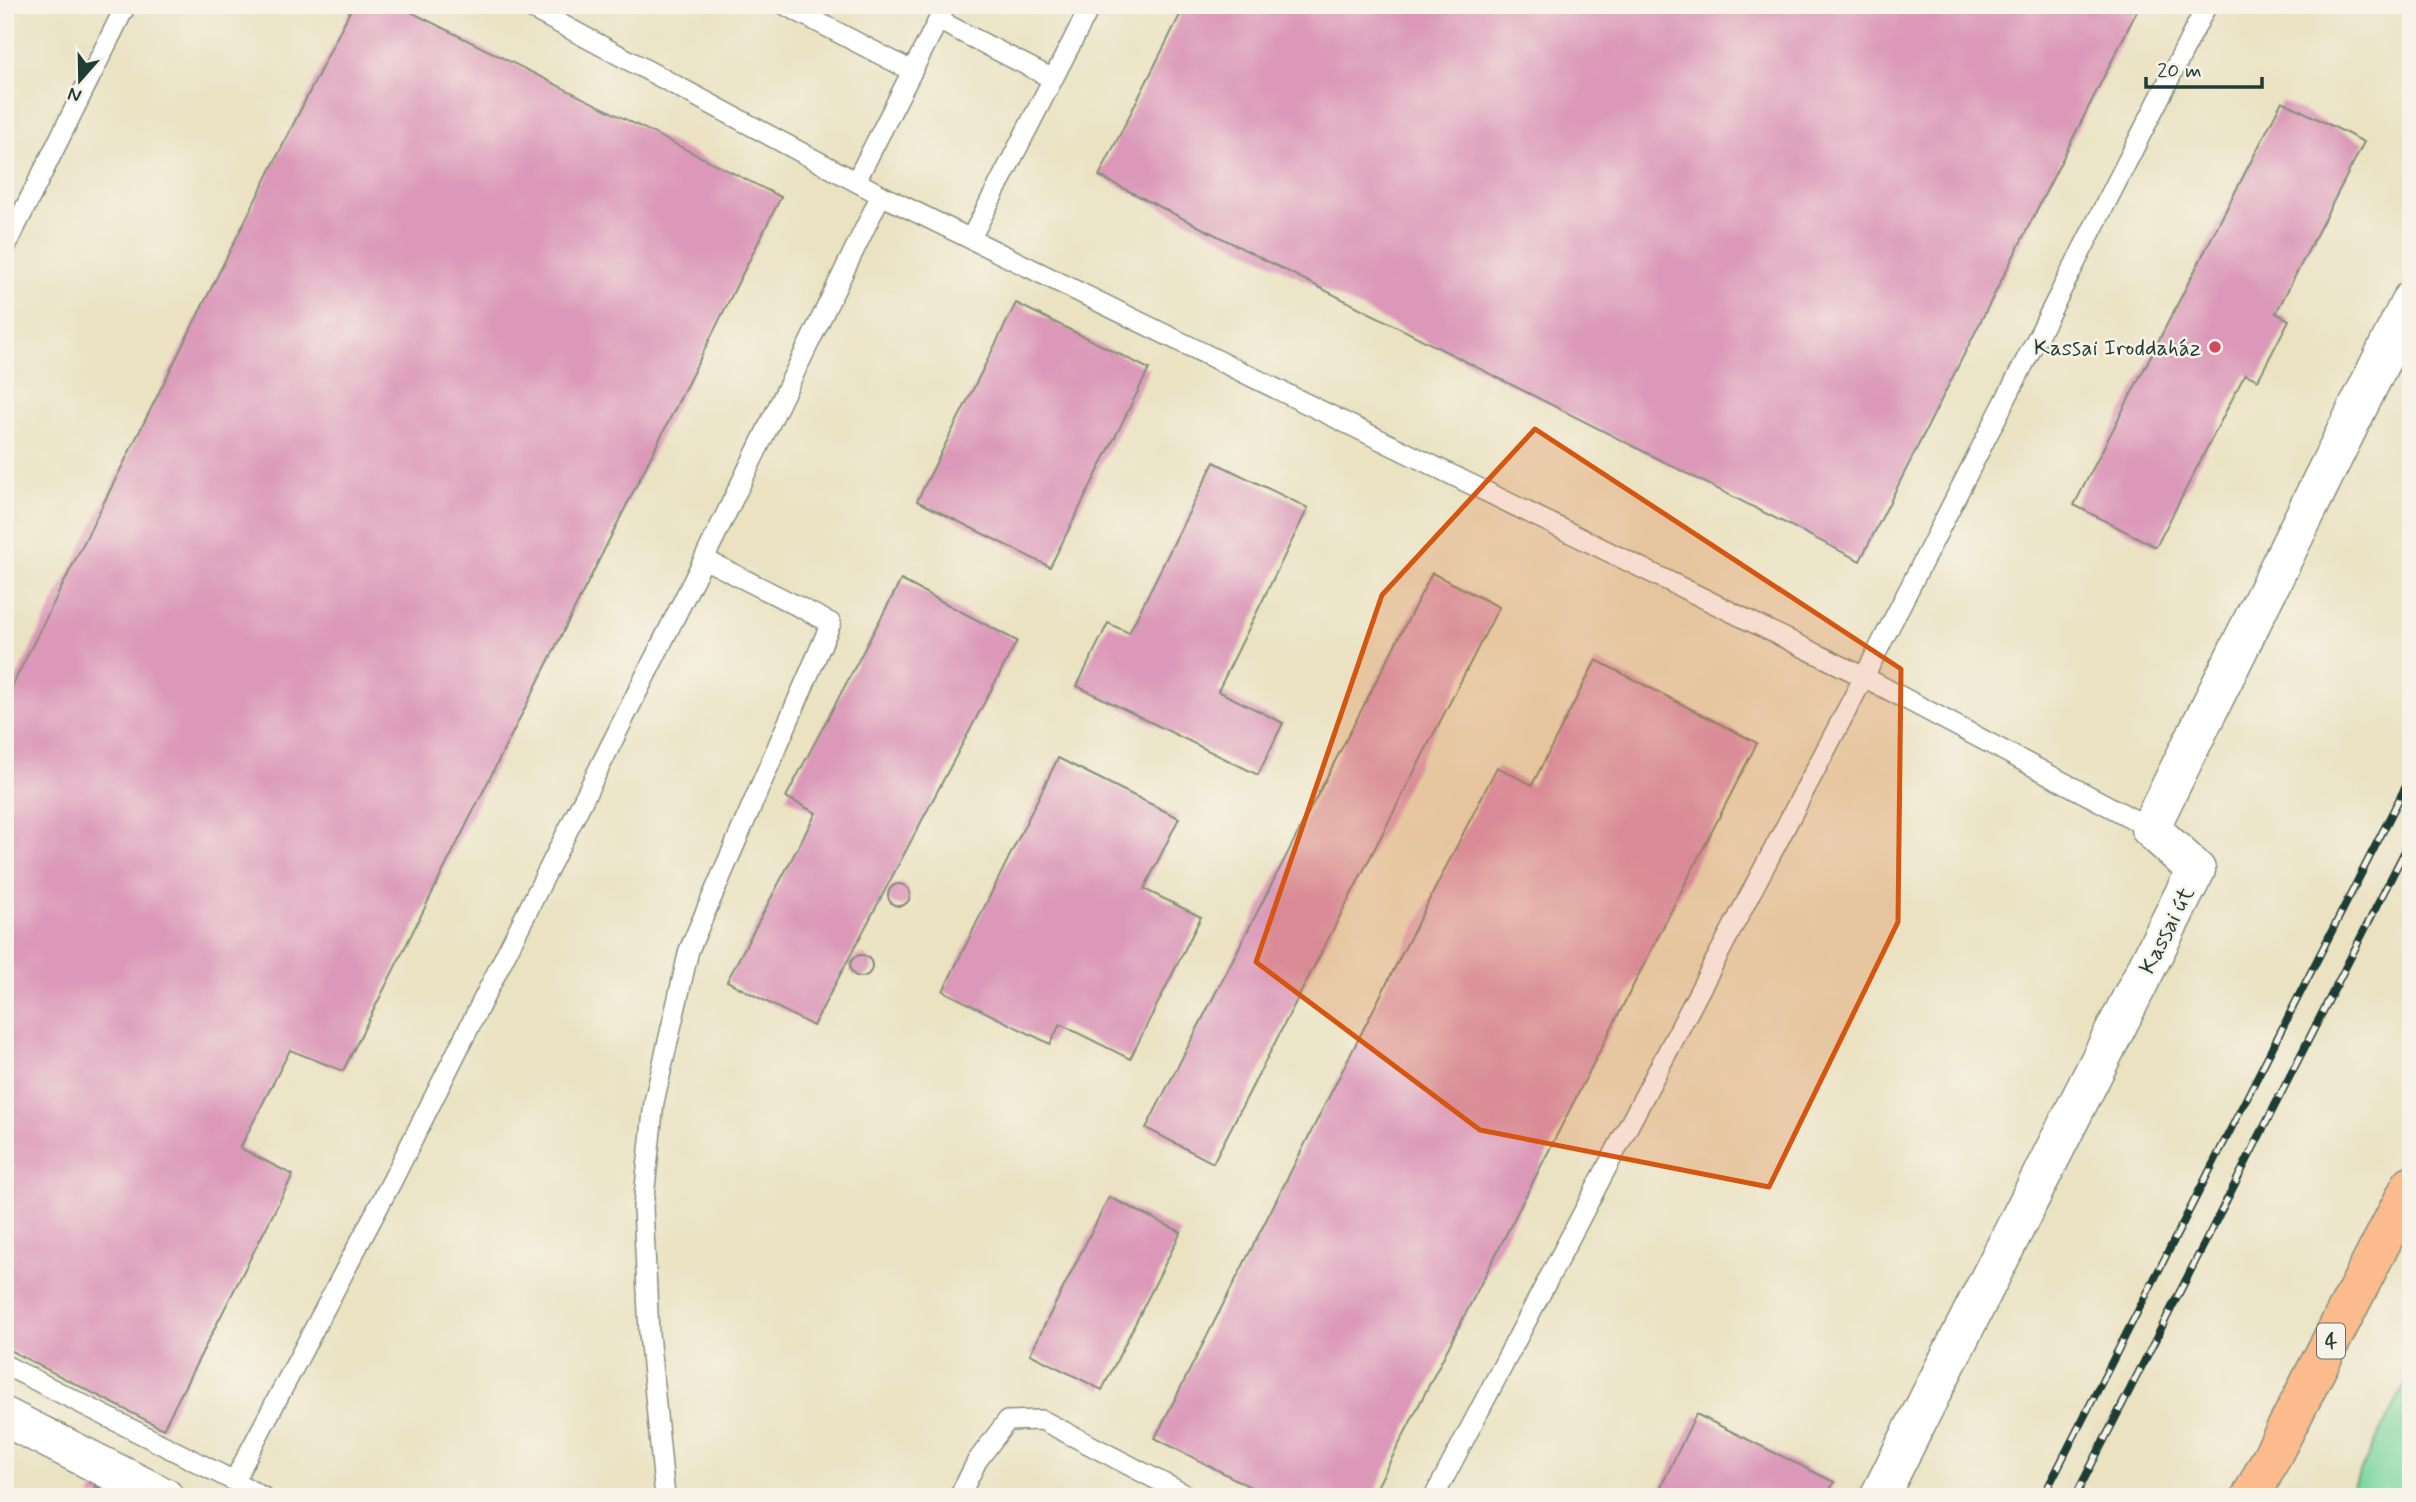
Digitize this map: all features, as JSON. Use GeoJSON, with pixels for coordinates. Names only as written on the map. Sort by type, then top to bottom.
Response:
{"type":"FeatureCollection","features":[{"type":"Feature","properties":{"kind":"main road","name":"4"},"geometry":{"type":"LineString","coordinates":[[2251,1497],[2411,1185]]}},
{"type":"Feature","properties":{"kind":"street"},"geometry":{"type":"LineString","coordinates":[[2150,828],[2411,300]]}},
{"type":"Feature","properties":{"kind":"street","name":"Kassai út"},"geometry":{"type":"LineString","coordinates":[[1880,1497],[2196,870],[2150,828]]}},
{"type":"Feature","properties":{"kind":"street"},"geometry":{"type":"LineString","coordinates":[[5,1418],[164,1497]]}},
{"type":"Feature","properties":{"kind":"lane"},"geometry":{"type":"LineString","coordinates":[[5,248],[127,5]]}},
{"type":"Feature","properties":{"kind":"lane"},"geometry":{"type":"LineString","coordinates":[[525,5],[881,195],[1864,677],[2150,828]]}},
{"type":"Feature","properties":{"kind":"lane"},"geometry":{"type":"LineString","coordinates":[[785,5],[912,71]]}},
{"type":"Feature","properties":{"kind":"lane"},"geometry":{"type":"LineString","coordinates":[[971,238],[1091,5]]}},
{"type":"Feature","properties":{"kind":"lane"},"geometry":{"type":"LineString","coordinates":[[1434,1497],[1864,677],[2207,5]]}},
{"type":"Feature","properties":{"kind":"lane"},"geometry":{"type":"LineString","coordinates":[[856,181],[942,13],[1053,79]]}},
{"type":"Feature","properties":{"kind":"lane"},"geometry":{"type":"LineString","coordinates":[[234,1481],[392,1181],[704,559],[881,195]]}},
{"type":"Feature","properties":{"kind":"lane"},"geometry":{"type":"LineString","coordinates":[[665,1497],[649,1334],[643,1207],[654,1102],[689,950],[831,624],[704,559]]}},
{"type":"Feature","properties":{"kind":"lane"},"geometry":{"type":"LineString","coordinates":[[5,1365],[263,1497]]}},
{"type":"Feature","properties":{"kind":"lane"},"geometry":{"type":"LineString","coordinates":[[958,1497],[977,1461],[1007,1421],[1042,1419],[1190,1497]]}},
{"type":"Feature","properties":{"kind":"highlighted area"},"geometry":{"type":"Polygon","coordinates":[[[1535,429],[1901,669],[1898,922],[1769,1187],[1480,1130],[1256,962],[1382,595],[1535,429]]]}},
{"type":"Feature","properties":{"kind":"green space"},"geometry":{"type":"Polygon","coordinates":[[[2411,1373],[2411,1497],[2347,1497],[2411,1373]]]}},
{"type":"Feature","properties":{"kind":"building"},"geometry":{"type":"Polygon","coordinates":[[[353,5],[397,5],[781,197],[343,1071],[290,1050],[240,1148],[293,1175],[163,1429],[5,1348],[5,700],[353,5]]]}},
{"type":"Feature","properties":{"kind":"building"},"geometry":{"type":"Polygon","coordinates":[[[1185,5],[2140,5],[1860,561],[1099,176],[1185,5]]]}},
{"type":"Feature","properties":{"kind":"building","name":"Kassai Iroddaház"},"geometry":{"type":"Polygon","coordinates":[[[2282,101],[2364,142],[2276,313],[2289,320],[2258,380],[2245,374],[2156,547],[2074,505],[2282,101]]]}},
{"type":"Feature","properties":{"kind":"building"},"geometry":{"type":"Polygon","coordinates":[[[1016,303],[1149,369],[1050,567],[917,501],[1016,303]]]}},
{"type":"Feature","properties":{"kind":"building"},"geometry":{"type":"Polygon","coordinates":[[[1214,462],[1308,508],[1218,691],[1283,723],[1258,775],[1077,686],[1108,623],[1129,633],[1214,462]]]}},
{"type":"Feature","properties":{"kind":"building"},"geometry":{"type":"Polygon","coordinates":[[[1432,573],[1499,607],[1213,1163],[1146,1128],[1432,573]]]}},
{"type":"Feature","properties":{"kind":"building"},"geometry":{"type":"Polygon","coordinates":[[[901,580],[1017,641],[813,1026],[727,981],[816,813],[786,797],[901,580]]]}},
{"type":"Feature","properties":{"kind":"building"},"geometry":{"type":"Polygon","coordinates":[[[1596,660],[1757,743],[1372,1497],[1270,1497],[1155,1438],[1497,767],[1532,785],[1596,660]]]}},
{"type":"Feature","properties":{"kind":"building"},"geometry":{"type":"Polygon","coordinates":[[[1058,758],[1179,818],[1144,889],[1201,917],[1130,1059],[1060,1024],[1050,1044],[943,991],[1058,758]]]}},
{"type":"Feature","properties":{"kind":"building"},"geometry":{"type":"Polygon","coordinates":[[[899,884],[907,887],[910,895],[907,903],[899,906],[891,903],[888,895],[891,887],[899,884]]]}},
{"type":"Feature","properties":{"kind":"building"},"geometry":{"type":"Polygon","coordinates":[[[861,955],[869,958],[872,966],[869,974],[861,977],[853,974],[850,966],[853,958],[861,955]]]}},
{"type":"Feature","properties":{"kind":"building"},"geometry":{"type":"Polygon","coordinates":[[[1109,1197],[1181,1232],[1102,1390],[1030,1354],[1109,1197]]]}},
{"type":"Feature","properties":{"kind":"building"},"geometry":{"type":"Polygon","coordinates":[[[1696,1414],[1834,1482],[1827,1497],[1656,1497],[1696,1414]]]}},
{"type":"Feature","properties":{"kind":"building"},"geometry":{"type":"Polygon","coordinates":[[[95,1486],[115,1497],[90,1497],[95,1486]]]}},
{"type":"Feature","properties":{"kind":"railway"},"geometry":{"type":"LineString","coordinates":[[2043,1497],[2411,776]]}},
{"type":"Feature","properties":{"kind":"railway"},"geometry":{"type":"LineString","coordinates":[[2075,1497],[2411,839]]}},
{"type":"Feature","properties":{"kind":"place","name":"Kassai Iroddaház"},"geometry":{"type":"Point","coordinates":[2215,347]}}]}
